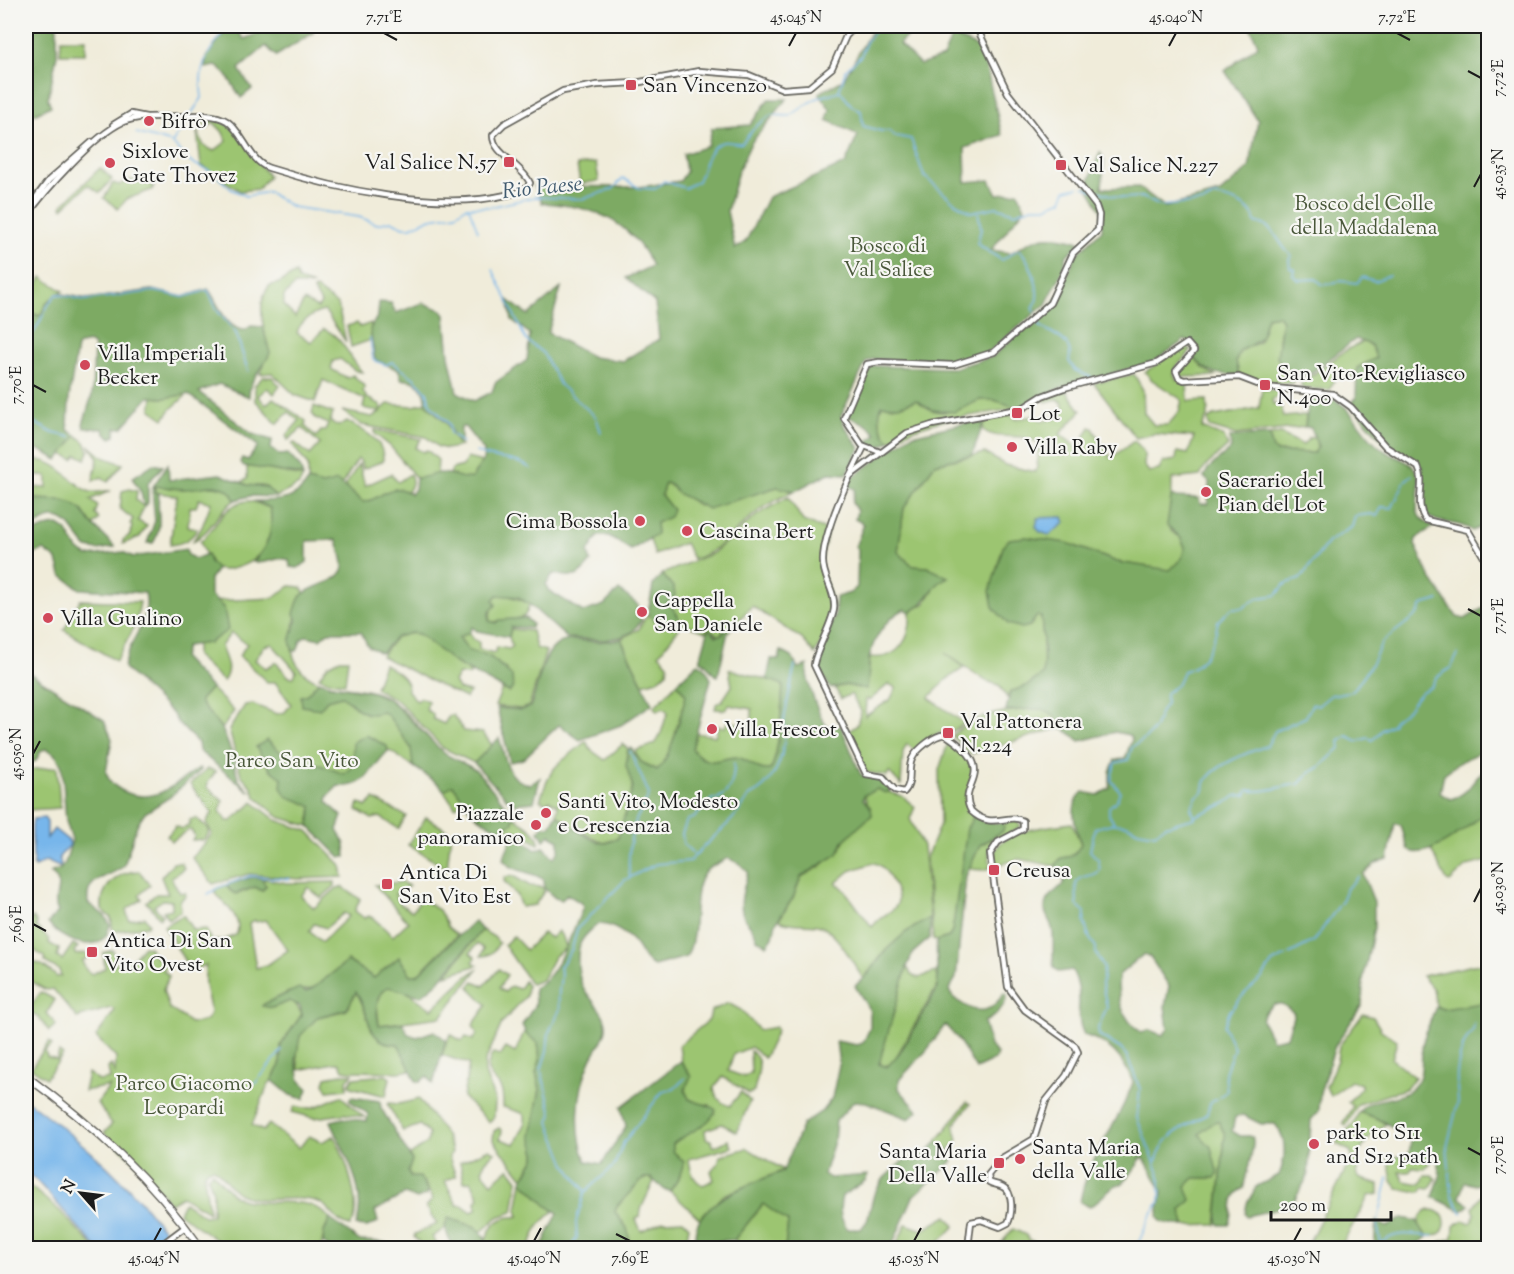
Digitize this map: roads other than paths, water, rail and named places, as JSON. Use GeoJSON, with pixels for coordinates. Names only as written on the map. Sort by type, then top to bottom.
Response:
{"type":"FeatureCollection","features":[{"type":"Feature","properties":{"kind":"main road"},"geometry":{"type":"LineString","coordinates":[[26,1076],[77,1114],[124,1156],[201,1248]]}},
{"type":"Feature","properties":{"kind":"street"},"geometry":{"type":"LineString","coordinates":[[26,217],[52,183],[101,138],[124,122],[153,117],[213,117],[228,122],[265,166],[324,183],[422,199],[498,197],[521,191],[530,183],[524,172],[496,146],[494,135],[504,124],[563,91],[597,85],[648,81],[699,71],[749,75],[775,87],[801,90],[817,82],[832,68],[846,36],[856,26]]}},
{"type":"Feature","properties":{"kind":"street"},"geometry":{"type":"LineString","coordinates":[[932,26],[938,28],[942,26]]}},
{"type":"Feature","properties":{"kind":"street"},"geometry":{"type":"LineString","coordinates":[[880,452],[864,447],[848,427],[844,416],[867,364],[879,362],[953,365],[982,358],[994,352],[1036,315],[1056,293],[1073,253],[1098,230],[1099,215],[1083,187],[1008,93],[976,26]]}},
{"type":"Feature","properties":{"kind":"street"},"geometry":{"type":"LineString","coordinates":[[26,211],[50,180],[111,127],[131,114],[153,117]]}},
{"type":"Feature","properties":{"kind":"street"},"geometry":{"type":"LineString","coordinates":[[848,478],[907,433],[932,425],[1023,408],[1042,396],[1064,388],[1157,363],[1187,343],[1194,351],[1176,371],[1179,378],[1184,380],[1239,377],[1265,387],[1326,392],[1342,399],[1386,447],[1418,467],[1423,480],[1420,506],[1426,520],[1468,530],[1488,564]]}},
{"type":"Feature","properties":{"kind":"street"},"geometry":{"type":"LineString","coordinates":[[864,447],[848,478],[824,553],[824,569],[833,595],[834,607],[819,655],[814,660],[866,774],[883,777],[895,790],[904,792],[909,784],[914,756],[936,736],[946,735],[971,757],[976,766],[967,799],[971,811],[987,820],[999,822],[1018,818],[1024,824],[1020,831],[998,842],[990,854],[1007,983],[1019,1004],[1075,1046],[1078,1055],[1066,1076],[1046,1101],[1034,1139],[1002,1158],[988,1174],[989,1182],[1005,1188],[1009,1196],[1011,1217],[1008,1223],[1000,1227],[981,1220],[971,1222],[968,1248]]}},
{"type":"Feature","properties":{"kind":"street"},"geometry":{"type":"LineString","coordinates":[[157,1248],[185,1227]]}},
{"type":"Feature","properties":{"kind":"water"},"geometry":{"type":"Polygon","coordinates":[[[1063,517],[1065,523],[1049,535],[1040,532],[1036,527],[1038,518],[1063,517]]]}},
{"type":"Feature","properties":{"kind":"water"},"geometry":{"type":"Polygon","coordinates":[[[44,818],[47,822],[47,838],[54,829],[69,841],[70,845],[59,857],[61,865],[59,867],[46,861],[35,867],[33,864],[33,819],[44,818]]]}},
{"type":"Feature","properties":{"kind":"water"},"geometry":{"type":"Polygon","coordinates":[[[26,1100],[108,1167],[144,1205],[176,1248],[97,1248],[37,1181],[26,1173],[26,1100]]]}},
{"type":"Feature","properties":{"kind":"waterway"},"geometry":{"type":"LineString","coordinates":[[191,114],[202,98],[201,76],[206,59],[228,26]]}},
{"type":"Feature","properties":{"kind":"waterway","name":"Rio Paese"},"geometry":{"type":"LineString","coordinates":[[136,133],[172,143],[190,162],[212,172],[231,189],[246,196],[268,192],[292,207],[359,217],[377,224],[391,221],[404,227],[411,227],[431,218],[456,214],[466,207],[490,207],[535,197],[582,199],[613,189],[623,178],[639,188],[655,189],[664,181],[685,188],[698,181],[710,152],[718,144],[742,143],[756,126],[771,115],[790,116],[815,99],[839,91],[846,69],[861,56],[866,42],[874,31],[890,26]]}},
{"type":"Feature","properties":{"kind":"waterway"},"geometry":{"type":"LineString","coordinates":[[840,91],[852,106],[861,111],[863,126],[889,131],[895,136],[911,139],[924,176],[954,202],[971,212],[997,207],[1015,213],[1032,207],[1046,207],[1062,200],[1066,190],[1078,187]]}},
{"type":"Feature","properties":{"kind":"waterway"},"geometry":{"type":"LineString","coordinates":[[173,142],[188,118]]}},
{"type":"Feature","properties":{"kind":"waterway"},"geometry":{"type":"LineString","coordinates":[[1083,187],[1122,198],[1142,197],[1160,206],[1204,202],[1215,196],[1233,201],[1250,211],[1255,222],[1263,224],[1273,232],[1292,256],[1289,259],[1290,268],[1294,269],[1293,275],[1299,280],[1316,279],[1323,285],[1340,281],[1357,283],[1362,277],[1375,281],[1389,275]]}},
{"type":"Feature","properties":{"kind":"waterway"},"geometry":{"type":"LineString","coordinates":[[469,208],[478,231]]}},
{"type":"Feature","properties":{"kind":"waterway"},"geometry":{"type":"LineString","coordinates":[[978,211],[981,229],[977,244],[1002,260],[1017,250],[1021,251],[1029,263],[1037,287],[1036,302],[1033,308],[1035,312]]}},
{"type":"Feature","properties":{"kind":"waterway"},"geometry":{"type":"LineString","coordinates":[[493,270],[526,340],[543,353],[560,385],[596,417],[601,432]]}},
{"type":"Feature","properties":{"kind":"waterway"},"geometry":{"type":"LineString","coordinates":[[26,338],[34,331],[48,305],[57,294],[85,300],[154,291],[183,297],[208,290],[217,310],[236,333],[248,371]]}},
{"type":"Feature","properties":{"kind":"waterway"},"geometry":{"type":"LineString","coordinates":[[1037,316],[1040,326],[1062,339],[1069,348],[1069,361],[1075,370],[1092,378]]}},
{"type":"Feature","properties":{"kind":"waterway"},"geometry":{"type":"LineString","coordinates":[[370,338],[373,360],[386,365],[392,362],[414,378],[427,392],[430,404],[449,424],[450,433],[462,443]]}},
{"type":"Feature","properties":{"kind":"waterway"},"geometry":{"type":"LineString","coordinates":[[26,418],[53,433],[71,437]]}},
{"type":"Feature","properties":{"kind":"waterway"},"geometry":{"type":"LineString","coordinates":[[476,452],[519,463],[531,469]]}},
{"type":"Feature","properties":{"kind":"waterway"},"geometry":{"type":"LineString","coordinates":[[1249,603],[1258,598],[1277,595],[1285,584],[1300,579],[1328,542],[1352,527],[1355,516],[1371,514],[1377,516],[1382,507],[1392,508],[1405,481],[1412,475]]}},
{"type":"Feature","properties":{"kind":"waterway"},"geometry":{"type":"LineString","coordinates":[[1114,824],[1127,825],[1138,831],[1155,834],[1165,826],[1195,818],[1191,808],[1197,796],[1203,792],[1205,783],[1215,771],[1232,760],[1267,746],[1275,731],[1306,717],[1312,704],[1319,705],[1331,695],[1353,691],[1371,665],[1382,642],[1418,614],[1422,605],[1439,600]]}},
{"type":"Feature","properties":{"kind":"waterway"},"geometry":{"type":"LineString","coordinates":[[1136,1248],[1160,1201],[1160,1176],[1137,1118],[1140,1089],[1127,1056],[1121,1049],[1099,1035],[1098,1028],[1107,1007],[1102,984],[1104,967],[1084,922],[1085,912],[1077,905],[1076,883],[1100,870],[1098,859],[1090,851],[1095,828],[1114,823],[1109,815],[1109,807],[1117,800],[1120,791],[1111,780],[1115,763],[1128,760],[1132,747],[1153,730],[1166,704],[1166,693],[1177,685],[1183,671],[1197,665],[1203,659],[1211,645],[1218,621],[1232,608],[1243,608],[1248,604]]}},
{"type":"Feature","properties":{"kind":"waterway"},"geometry":{"type":"LineString","coordinates":[[1195,816],[1226,803],[1235,796],[1246,795],[1248,790],[1267,790],[1299,784],[1340,748],[1339,741],[1348,736],[1357,741],[1368,738],[1373,740],[1382,730],[1393,724],[1393,721],[1408,709],[1421,692],[1431,687],[1437,677],[1451,668],[1458,654]]}},
{"type":"Feature","properties":{"kind":"waterway"},"geometry":{"type":"LineString","coordinates":[[570,1248],[577,1238],[576,1222],[585,1191],[566,1165],[549,1122],[552,1114],[541,1070],[547,1051],[549,1032],[560,1009],[558,997],[560,967],[572,949],[577,929],[625,880],[656,864],[690,861],[729,823],[749,796],[757,792],[770,779],[782,754],[784,723],[795,665]]}},
{"type":"Feature","properties":{"kind":"waterway"},"geometry":{"type":"LineString","coordinates":[[630,751],[649,794],[632,833],[629,857],[630,877]]}},
{"type":"Feature","properties":{"kind":"waterway"},"geometry":{"type":"LineString","coordinates":[[694,854],[684,845],[682,834],[687,820],[694,818],[712,799],[717,799],[726,792],[733,779],[734,763]]}},
{"type":"Feature","properties":{"kind":"waterway"},"geometry":{"type":"LineString","coordinates":[[220,887],[250,876],[290,879]]}},
{"type":"Feature","properties":{"kind":"waterway"},"geometry":{"type":"LineString","coordinates":[[1289,954],[1314,941],[1342,901],[1347,888],[1358,877]]}},
{"type":"Feature","properties":{"kind":"waterway"},"geometry":{"type":"LineString","coordinates":[[208,894],[219,887]]}},
{"type":"Feature","properties":{"kind":"waterway"},"geometry":{"type":"LineString","coordinates":[[1219,1097],[1227,1091],[1225,1073],[1234,1048],[1224,1026],[1230,1011],[1262,978],[1272,963],[1286,956]]}},
{"type":"Feature","properties":{"kind":"waterway"},"geometry":{"type":"LineString","coordinates":[[1457,1084],[1461,1053],[1474,1024]]}},
{"type":"Feature","properties":{"kind":"waterway"},"geometry":{"type":"LineString","coordinates":[[254,1085],[282,1050]]}},
{"type":"Feature","properties":{"kind":"waterway"},"geometry":{"type":"LineString","coordinates":[[586,1191],[614,1166],[624,1142],[662,1092],[674,1089],[685,1078]]}},
{"type":"Feature","properties":{"kind":"waterway"},"geometry":{"type":"LineString","coordinates":[[1457,1086],[1458,1102],[1447,1147],[1452,1196],[1462,1213]]}},
{"type":"Feature","properties":{"kind":"waterway"},"geometry":{"type":"LineString","coordinates":[[1156,1161],[1170,1137],[1207,1114],[1210,1103],[1216,1099]]}},
{"type":"Feature","properties":{"kind":"waterway"},"geometry":{"type":"LineString","coordinates":[[1382,1248],[1377,1224],[1388,1178]]}},
{"type":"Feature","properties":{"kind":"waterway"},"geometry":{"type":"LineString","coordinates":[[1382,1243],[1394,1236],[1406,1234],[1434,1236]]}},
{"type":"Feature","properties":{"kind":"place","name":"San Vincenzo"},"geometry":{"type":"Point","coordinates":[631,85]}},
{"type":"Feature","properties":{"kind":"place","name":"Bifrò"},"geometry":{"type":"Point","coordinates":[149,121]}},
{"type":"Feature","properties":{"kind":"place","name":"Val Salice N.57"},"geometry":{"type":"Point","coordinates":[509,162]}},
{"type":"Feature","properties":{"kind":"place","name":"Sixlove Gate Thovez"},"geometry":{"type":"Point","coordinates":[110,163]}},
{"type":"Feature","properties":{"kind":"place","name":"Val Salice N.227"},"geometry":{"type":"Point","coordinates":[1061,165]}},
{"type":"Feature","properties":{"kind":"place","name":"Villa Imperiali Becker"},"geometry":{"type":"Point","coordinates":[85,365]}},
{"type":"Feature","properties":{"kind":"place","name":"San Vito-Revigliasco N.400"},"geometry":{"type":"Point","coordinates":[1265,385]}},
{"type":"Feature","properties":{"kind":"place","name":"Lot"},"geometry":{"type":"Point","coordinates":[1017,413]}},
{"type":"Feature","properties":{"kind":"place","name":"Villa Raby"},"geometry":{"type":"Point","coordinates":[1012,447]}},
{"type":"Feature","properties":{"kind":"place","name":"Sacrario del Pian del Lot"},"geometry":{"type":"Point","coordinates":[1206,492]}},
{"type":"Feature","properties":{"kind":"place","name":"Cima Bossola"},"geometry":{"type":"Point","coordinates":[640,521]}},
{"type":"Feature","properties":{"kind":"place","name":"Cascina Bert"},"geometry":{"type":"Point","coordinates":[687,531]}},
{"type":"Feature","properties":{"kind":"place","name":"Cappella San Daniele"},"geometry":{"type":"Point","coordinates":[642,612]}},
{"type":"Feature","properties":{"kind":"place","name":"Villa Gualino"},"geometry":{"type":"Point","coordinates":[48,618]}},
{"type":"Feature","properties":{"kind":"place","name":"Villa Frescot"},"geometry":{"type":"Point","coordinates":[712,729]}},
{"type":"Feature","properties":{"kind":"place","name":"Val Pattonera N.224"},"geometry":{"type":"Point","coordinates":[948,733]}},
{"type":"Feature","properties":{"kind":"place","name":"Santi Vito, Modesto e Crescenzia"},"geometry":{"type":"Point","coordinates":[546,813]}},
{"type":"Feature","properties":{"kind":"place","name":"Piazzale panoramico"},"geometry":{"type":"Point","coordinates":[536,825]}},
{"type":"Feature","properties":{"kind":"place","name":"Creusa"},"geometry":{"type":"Point","coordinates":[994,870]}},
{"type":"Feature","properties":{"kind":"place","name":"Antica Di San Vito Est"},"geometry":{"type":"Point","coordinates":[387,884]}},
{"type":"Feature","properties":{"kind":"place","name":"Antica Di San Vito Ovest"},"geometry":{"type":"Point","coordinates":[92,952]}},
{"type":"Feature","properties":{"kind":"place","name":"park to S11 and S12 path"},"geometry":{"type":"Point","coordinates":[1314,1144]}},
{"type":"Feature","properties":{"kind":"place","name":"Santa Maria della Valle"},"geometry":{"type":"Point","coordinates":[1020,1159]}},
{"type":"Feature","properties":{"kind":"place","name":"Santa Maria Della Valle"},"geometry":{"type":"Point","coordinates":[999,1163]}},
{"type":"Feature","properties":{"kind":"park label","name":"Bosco del Colle della Maddalena"},"geometry":{"type":"Point","coordinates":[1364,215]}},
{"type":"Feature","properties":{"kind":"park label","name":"Bosco di Val Salice"},"geometry":{"type":"Point","coordinates":[888,257]}},
{"type":"Feature","properties":{"kind":"park label","name":"Parco San Vito"},"geometry":{"type":"Point","coordinates":[292,760]}},
{"type":"Feature","properties":{"kind":"park label","name":"Parco Giacomo Leopardi"},"geometry":{"type":"Point","coordinates":[184,1095]}}]}
